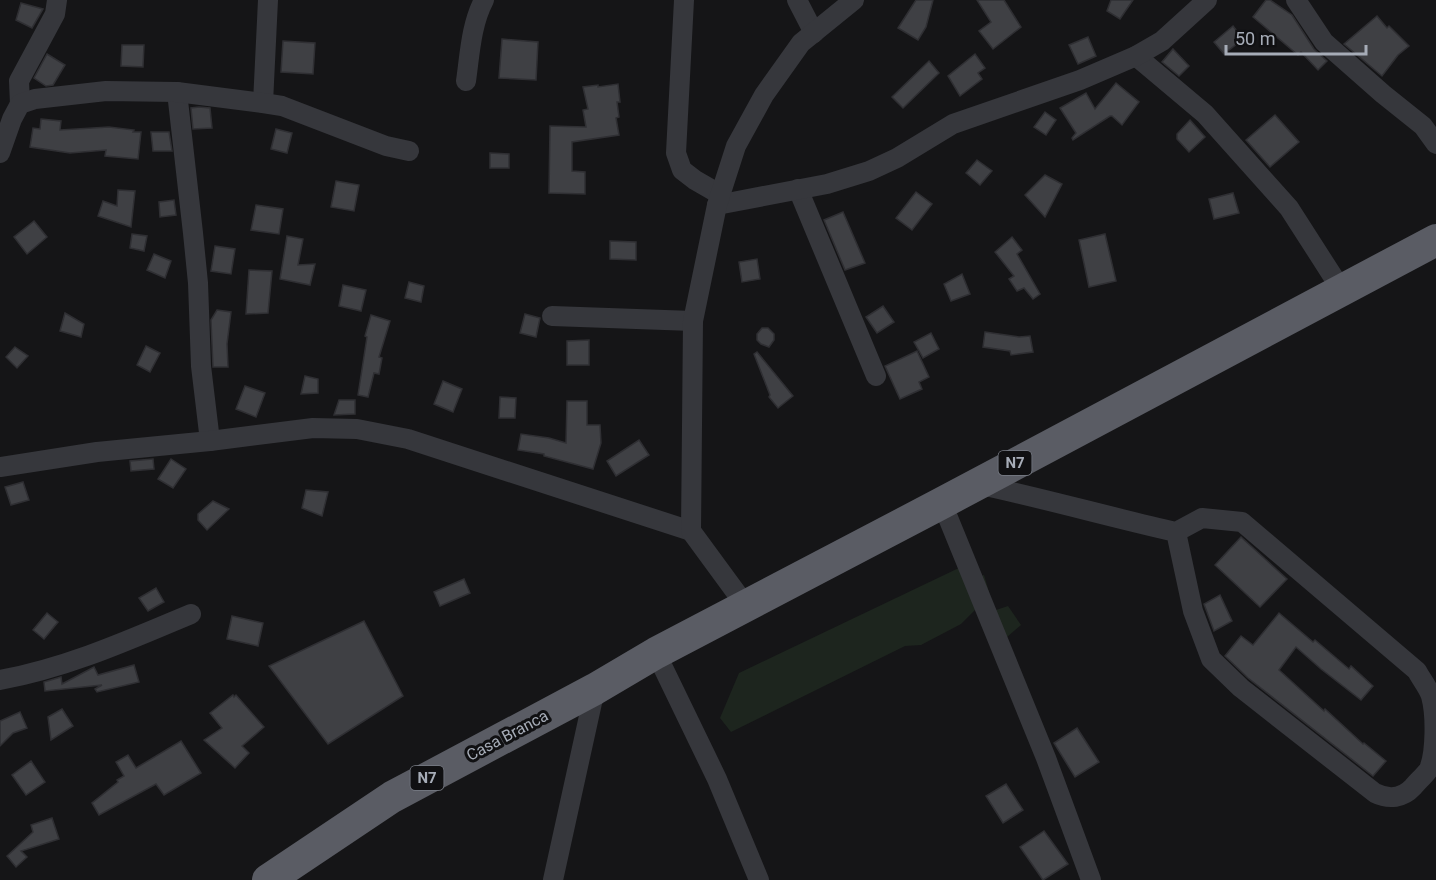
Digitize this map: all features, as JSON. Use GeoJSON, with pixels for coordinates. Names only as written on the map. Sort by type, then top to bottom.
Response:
{"type":"FeatureCollection","features":[{"type":"Feature","properties":{"kind":"highway","name":"N7"},"geometry":{"type":"LineString","coordinates":[[595,689],[656,653],[1436,240]]}},
{"type":"Feature","properties":{"kind":"highway","name":"Casa Branca"},"geometry":{"type":"LineString","coordinates":[[268,880],[392,797],[595,689]]}},
{"type":"Feature","properties":{"kind":"street"},"geometry":{"type":"LineString","coordinates":[[0,153],[20,104],[19,81],[55,14],[57,0]]}},
{"type":"Feature","properties":{"kind":"street"},"geometry":{"type":"LineString","coordinates":[[263,103],[268,0]]}},
{"type":"Feature","properties":{"kind":"street"},"geometry":{"type":"LineString","coordinates":[[466,81],[472,36],[478,11],[484,0]]}},
{"type":"Feature","properties":{"kind":"street"},"geometry":{"type":"LineString","coordinates":[[684,0],[676,153],[682,170],[719,200],[827,184],[869,171],[897,158],[953,124],[1080,80],[1136,56],[1162,41],[1207,0]]}},
{"type":"Feature","properties":{"kind":"street"},"geometry":{"type":"LineString","coordinates":[[797,0],[814,33]]}},
{"type":"Feature","properties":{"kind":"street"},"geometry":{"type":"LineString","coordinates":[[746,606],[692,531],[693,321],[719,200],[736,146],[764,95],[801,43],[854,0]]}},
{"type":"Feature","properties":{"kind":"street"},"geometry":{"type":"LineString","coordinates":[[1296,0],[1324,42],[1423,126],[1436,144]]}},
{"type":"Feature","properties":{"kind":"street"},"geometry":{"type":"LineString","coordinates":[[1136,56],[1205,114],[1289,208],[1341,289]]}},
{"type":"Feature","properties":{"kind":"street"},"geometry":{"type":"LineString","coordinates":[[20,104],[35,99],[106,91],[177,92],[282,106],[386,146],[409,151]]}},
{"type":"Feature","properties":{"kind":"street"},"geometry":{"type":"LineString","coordinates":[[177,92],[198,283],[201,366],[210,441]]}},
{"type":"Feature","properties":{"kind":"street"},"geometry":{"type":"LineString","coordinates":[[798,189],[876,376]]}},
{"type":"Feature","properties":{"kind":"street"},"geometry":{"type":"LineString","coordinates":[[552,316],[693,321]]}},
{"type":"Feature","properties":{"kind":"street"},"geometry":{"type":"LineString","coordinates":[[0,467],[97,452],[313,428],[357,429],[418,442],[692,531]]}},
{"type":"Feature","properties":{"kind":"street"},"geometry":{"type":"LineString","coordinates":[[976,484],[1035,496],[1176,532],[1202,518],[1242,522],[1417,671],[1431,694],[1436,751],[1429,769],[1409,791],[1398,797],[1375,793],[1241,688],[1211,659],[1193,611],[1176,532]]}},
{"type":"Feature","properties":{"kind":"street"},"geometry":{"type":"LineString","coordinates":[[942,503],[1046,758],[1091,880]]}},
{"type":"Feature","properties":{"kind":"street"},"geometry":{"type":"LineString","coordinates":[[0,680],[28,675],[105,650],[191,614]]}},
{"type":"Feature","properties":{"kind":"street"},"geometry":{"type":"LineString","coordinates":[[656,653],[717,779],[759,880]]}},
{"type":"Feature","properties":{"kind":"street"},"geometry":{"type":"LineString","coordinates":[[553,880],[595,689]]}},
{"type":"Feature","properties":{"kind":"shaded area"},"geometry":{"type":"Polygon","coordinates":[[[963,566],[969,581],[984,575],[989,592],[987,600],[993,611],[1008,606],[1021,625],[999,644],[978,607],[961,624],[921,645],[905,646],[731,732],[720,718],[739,673],[963,566]]]}},
{"type":"Feature","properties":{"kind":"building"},"geometry":{"type":"Polygon","coordinates":[[[916,0],[933,0],[926,27],[918,40],[898,28],[916,0]]]}},
{"type":"Feature","properties":{"kind":"building"},"geometry":{"type":"Polygon","coordinates":[[[977,0],[1004,0],[1021,27],[993,49],[979,31],[991,22],[977,0]]]}},
{"type":"Feature","properties":{"kind":"building"},"geometry":{"type":"Polygon","coordinates":[[[1111,0],[1133,0],[1120,19],[1107,11],[1111,0]]]}},
{"type":"Feature","properties":{"kind":"building"},"geometry":{"type":"Polygon","coordinates":[[[1266,0],[1270,0],[1292,15],[1314,49],[1327,61],[1318,70],[1301,52],[1298,55],[1253,17],[1266,0]]]}},
{"type":"Feature","properties":{"kind":"building"},"geometry":{"type":"Polygon","coordinates":[[[21,3],[43,9],[32,28],[16,20],[21,3]]]}},
{"type":"Feature","properties":{"kind":"building"},"geometry":{"type":"Polygon","coordinates":[[[1377,16],[1387,28],[1389,26],[1409,46],[1398,55],[1382,76],[1344,44],[1377,16]]]}},
{"type":"Feature","properties":{"kind":"building"},"geometry":{"type":"Polygon","coordinates":[[[1233,26],[1243,39],[1224,54],[1214,42],[1233,26]]]}},
{"type":"Feature","properties":{"kind":"building"},"geometry":{"type":"Polygon","coordinates":[[[1088,37],[1096,56],[1078,64],[1069,45],[1088,37]]]}},
{"type":"Feature","properties":{"kind":"building"},"geometry":{"type":"Polygon","coordinates":[[[502,39],[538,42],[536,80],[499,78],[502,39]]]}},
{"type":"Feature","properties":{"kind":"building"},"geometry":{"type":"Polygon","coordinates":[[[283,41],[315,43],[313,74],[281,72],[283,41]]]}},
{"type":"Feature","properties":{"kind":"building"},"geometry":{"type":"Polygon","coordinates":[[[122,45],[144,45],[143,67],[121,66],[122,45]]]}},
{"type":"Feature","properties":{"kind":"building"},"geometry":{"type":"Polygon","coordinates":[[[1173,49],[1189,66],[1179,76],[1162,62],[1173,49]]]}},
{"type":"Feature","properties":{"kind":"building"},"geometry":{"type":"Polygon","coordinates":[[[47,54],[65,65],[53,85],[46,86],[34,78],[47,54]]]}},
{"type":"Feature","properties":{"kind":"building"},"geometry":{"type":"Polygon","coordinates":[[[975,54],[985,68],[978,73],[982,79],[960,96],[948,76],[975,54]]]}},
{"type":"Feature","properties":{"kind":"building"},"geometry":{"type":"Polygon","coordinates":[[[929,61],[939,73],[903,108],[892,97],[929,61]]]}},
{"type":"Feature","properties":{"kind":"building"},"geometry":{"type":"Polygon","coordinates":[[[1116,83],[1139,102],[1122,125],[1110,116],[1073,140],[1076,133],[1060,108],[1086,93],[1095,109],[1116,83]]]}},
{"type":"Feature","properties":{"kind":"building"},"geometry":{"type":"Polygon","coordinates":[[[618,84],[620,102],[617,102],[619,117],[616,118],[619,135],[572,142],[572,171],[585,172],[585,194],[549,193],[550,126],[586,127],[583,110],[588,109],[583,87],[618,84]]]}},
{"type":"Feature","properties":{"kind":"building"},"geometry":{"type":"Polygon","coordinates":[[[191,108],[210,108],[212,128],[193,129],[191,108]]]}},
{"type":"Feature","properties":{"kind":"building"},"geometry":{"type":"Polygon","coordinates":[[[1045,112],[1056,120],[1046,135],[1034,127],[1045,112]]]}},
{"type":"Feature","properties":{"kind":"building"},"geometry":{"type":"Polygon","coordinates":[[[1275,115],[1299,142],[1270,167],[1246,140],[1275,115]]]}},
{"type":"Feature","properties":{"kind":"building"},"geometry":{"type":"Polygon","coordinates":[[[41,119],[61,121],[60,130],[109,127],[141,132],[138,159],[105,156],[106,150],[70,153],[30,147],[33,128],[40,129],[41,119]]]}},
{"type":"Feature","properties":{"kind":"building"},"geometry":{"type":"Polygon","coordinates":[[[1190,120],[1205,137],[1189,152],[1177,139],[1177,134],[1190,120]]]}},
{"type":"Feature","properties":{"kind":"building"},"geometry":{"type":"Polygon","coordinates":[[[276,129],[292,133],[287,153],[271,149],[276,129]]]}},
{"type":"Feature","properties":{"kind":"building"},"geometry":{"type":"Polygon","coordinates":[[[151,132],[169,132],[172,151],[153,151],[151,132]]]}},
{"type":"Feature","properties":{"kind":"building"},"geometry":{"type":"Polygon","coordinates":[[[490,153],[509,154],[509,168],[490,168],[490,153]]]}},
{"type":"Feature","properties":{"kind":"building"},"geometry":{"type":"Polygon","coordinates":[[[977,160],[992,171],[980,185],[966,173],[977,160]]]}},
{"type":"Feature","properties":{"kind":"building"},"geometry":{"type":"Polygon","coordinates":[[[1045,175],[1062,184],[1045,217],[1025,195],[1045,175]]]}},
{"type":"Feature","properties":{"kind":"building"},"geometry":{"type":"Polygon","coordinates":[[[336,181],[359,185],[354,211],[331,207],[336,181]]]}},
{"type":"Feature","properties":{"kind":"building"},"geometry":{"type":"Polygon","coordinates":[[[118,190],[135,191],[131,227],[98,216],[103,201],[117,206],[118,190]]]}},
{"type":"Feature","properties":{"kind":"building"},"geometry":{"type":"Polygon","coordinates":[[[916,192],[932,204],[912,230],[896,218],[916,192]]]}},
{"type":"Feature","properties":{"kind":"building"},"geometry":{"type":"Polygon","coordinates":[[[1233,193],[1239,213],[1214,219],[1209,199],[1233,193]]]}},
{"type":"Feature","properties":{"kind":"building"},"geometry":{"type":"Polygon","coordinates":[[[174,200],[176,215],[160,217],[159,202],[174,200]]]}},
{"type":"Feature","properties":{"kind":"building"},"geometry":{"type":"Polygon","coordinates":[[[256,205],[283,209],[279,234],[251,230],[256,205]]]}},
{"type":"Feature","properties":{"kind":"building"},"geometry":{"type":"Polygon","coordinates":[[[843,212],[865,263],[845,270],[824,220],[843,212]]]}},
{"type":"Feature","properties":{"kind":"building"},"geometry":{"type":"Polygon","coordinates":[[[34,221],[47,237],[27,254],[14,237],[34,221]]]}},
{"type":"Feature","properties":{"kind":"building"},"geometry":{"type":"Polygon","coordinates":[[[132,234],[147,236],[144,251],[130,248],[132,234]]]}},
{"type":"Feature","properties":{"kind":"building"},"geometry":{"type":"Polygon","coordinates":[[[1105,234],[1116,281],[1089,287],[1079,240],[1105,234]]]}},
{"type":"Feature","properties":{"kind":"building"},"geometry":{"type":"Polygon","coordinates":[[[287,236],[303,239],[298,265],[315,264],[310,285],[280,279],[287,236]]]}},
{"type":"Feature","properties":{"kind":"building"},"geometry":{"type":"Polygon","coordinates":[[[1012,237],[1022,250],[1017,254],[1040,294],[1033,299],[1024,288],[1017,291],[1009,279],[1014,276],[995,252],[1012,237]]]}},
{"type":"Feature","properties":{"kind":"building"},"geometry":{"type":"Polygon","coordinates":[[[610,241],[636,242],[636,260],[610,259],[610,241]]]}},
{"type":"Feature","properties":{"kind":"building"},"geometry":{"type":"Polygon","coordinates":[[[215,246],[235,249],[231,274],[211,271],[215,246]]]}},
{"type":"Feature","properties":{"kind":"building"},"geometry":{"type":"Polygon","coordinates":[[[154,254],[171,261],[165,278],[147,270],[154,254]]]}},
{"type":"Feature","properties":{"kind":"building"},"geometry":{"type":"Polygon","coordinates":[[[757,259],[760,279],[742,282],[739,262],[757,259]]]}},
{"type":"Feature","properties":{"kind":"building"},"geometry":{"type":"Polygon","coordinates":[[[249,270],[272,271],[268,313],[246,314],[249,270]]]}},
{"type":"Feature","properties":{"kind":"building"},"geometry":{"type":"Polygon","coordinates":[[[962,274],[970,294],[951,301],[944,284],[962,274]]]}},
{"type":"Feature","properties":{"kind":"building"},"geometry":{"type":"Polygon","coordinates":[[[409,282],[424,286],[421,302],[405,298],[409,282]]]}},
{"type":"Feature","properties":{"kind":"building"},"geometry":{"type":"Polygon","coordinates":[[[343,285],[366,290],[361,311],[339,306],[343,285]]]}},
{"type":"Feature","properties":{"kind":"building"},"geometry":{"type":"Polygon","coordinates":[[[883,306],[894,322],[877,333],[866,317],[883,306]]]}},
{"type":"Feature","properties":{"kind":"building"},"geometry":{"type":"Polygon","coordinates":[[[217,310],[231,312],[227,344],[228,367],[213,367],[211,320],[217,310]]]}},
{"type":"Feature","properties":{"kind":"building"},"geometry":{"type":"Polygon","coordinates":[[[65,313],[84,324],[81,337],[60,331],[65,313]]]}},
{"type":"Feature","properties":{"kind":"building"},"geometry":{"type":"Polygon","coordinates":[[[525,314],[540,318],[536,337],[520,333],[525,314]]]}},
{"type":"Feature","properties":{"kind":"building"},"geometry":{"type":"Polygon","coordinates":[[[371,315],[390,321],[379,357],[382,358],[379,374],[374,373],[368,397],[358,395],[367,337],[365,336],[371,315]]]}},
{"type":"Feature","properties":{"kind":"building"},"geometry":{"type":"Polygon","coordinates":[[[762,328],[768,328],[774,334],[774,340],[769,347],[757,340],[757,334],[762,328]]]}},
{"type":"Feature","properties":{"kind":"building"},"geometry":{"type":"Polygon","coordinates":[[[985,332],[1019,337],[1030,336],[1033,352],[1011,355],[1010,351],[983,347],[985,332]]]}},
{"type":"Feature","properties":{"kind":"building"},"geometry":{"type":"Polygon","coordinates":[[[931,333],[939,349],[923,358],[914,342],[931,333]]]}},
{"type":"Feature","properties":{"kind":"building"},"geometry":{"type":"Polygon","coordinates":[[[589,340],[589,365],[567,365],[567,341],[589,340]]]}},
{"type":"Feature","properties":{"kind":"building"},"geometry":{"type":"Polygon","coordinates":[[[146,346],[160,353],[150,372],[137,365],[146,346]]]}},
{"type":"Feature","properties":{"kind":"building"},"geometry":{"type":"Polygon","coordinates":[[[15,347],[28,356],[17,368],[6,357],[15,347]]]}},
{"type":"Feature","properties":{"kind":"building"},"geometry":{"type":"Polygon","coordinates":[[[917,351],[929,377],[919,382],[922,389],[900,399],[885,366],[917,351]]]}},
{"type":"Feature","properties":{"kind":"building"},"geometry":{"type":"Polygon","coordinates":[[[757,352],[793,396],[778,408],[769,397],[754,354],[757,352]]]}},
{"type":"Feature","properties":{"kind":"building"},"geometry":{"type":"Polygon","coordinates":[[[305,376],[318,379],[318,393],[301,394],[305,376]]]}},
{"type":"Feature","properties":{"kind":"building"},"geometry":{"type":"Polygon","coordinates":[[[443,381],[462,389],[453,412],[434,404],[443,381]]]}},
{"type":"Feature","properties":{"kind":"building"},"geometry":{"type":"Polygon","coordinates":[[[245,386],[265,393],[256,417],[236,409],[245,386]]]}},
{"type":"Feature","properties":{"kind":"building"},"geometry":{"type":"Polygon","coordinates":[[[500,397],[516,398],[515,418],[499,418],[500,397]]]}},
{"type":"Feature","properties":{"kind":"building"},"geometry":{"type":"Polygon","coordinates":[[[339,400],[355,400],[355,414],[334,415],[339,400]]]}},
{"type":"Feature","properties":{"kind":"building"},"geometry":{"type":"Polygon","coordinates":[[[567,401],[587,401],[587,425],[600,425],[601,443],[593,469],[544,456],[544,454],[518,450],[521,434],[566,443],[567,401]]]}},
{"type":"Feature","properties":{"kind":"building"},"geometry":{"type":"Polygon","coordinates":[[[639,440],[649,455],[616,476],[607,461],[639,440]]]}},
{"type":"Feature","properties":{"kind":"building"},"geometry":{"type":"Polygon","coordinates":[[[153,459],[154,469],[131,471],[130,461],[153,459]]]}},
{"type":"Feature","properties":{"kind":"building"},"geometry":{"type":"Polygon","coordinates":[[[171,459],[186,469],[173,488],[158,479],[171,459]]]}},
{"type":"Feature","properties":{"kind":"building"},"geometry":{"type":"Polygon","coordinates":[[[23,482],[29,500],[11,505],[5,487],[23,482]]]}},
{"type":"Feature","properties":{"kind":"building"},"geometry":{"type":"Polygon","coordinates":[[[306,490],[328,492],[322,516],[302,508],[306,490]]]}},
{"type":"Feature","properties":{"kind":"building"},"geometry":{"type":"Polygon","coordinates":[[[213,501],[229,509],[207,530],[198,520],[198,514],[213,501]]]}},
{"type":"Feature","properties":{"kind":"building"},"geometry":{"type":"Polygon","coordinates":[[[1241,537],[1287,579],[1260,607],[1215,565],[1241,537]]]}},
{"type":"Feature","properties":{"kind":"building"},"geometry":{"type":"Polygon","coordinates":[[[464,579],[470,593],[440,606],[434,592],[464,579]]]}},
{"type":"Feature","properties":{"kind":"building"},"geometry":{"type":"Polygon","coordinates":[[[156,588],[164,602],[148,611],[139,598],[156,588]]]}},
{"type":"Feature","properties":{"kind":"building"},"geometry":{"type":"Polygon","coordinates":[[[1220,595],[1232,621],[1214,631],[1204,604],[1220,595]]]}},
{"type":"Feature","properties":{"kind":"building"},"geometry":{"type":"Polygon","coordinates":[[[47,613],[58,622],[44,639],[33,630],[47,613]]]}},
{"type":"Feature","properties":{"kind":"building"},"geometry":{"type":"Polygon","coordinates":[[[1279,613],[1349,669],[1351,666],[1373,686],[1361,700],[1296,647],[1279,670],[1324,711],[1325,709],[1363,744],[1386,761],[1373,776],[1248,678],[1225,656],[1241,636],[1253,645],[1279,613]]]}},
{"type":"Feature","properties":{"kind":"building"},"geometry":{"type":"Polygon","coordinates":[[[232,616],[263,623],[258,646],[227,639],[232,616]]]}},
{"type":"Feature","properties":{"kind":"building"},"geometry":{"type":"Polygon","coordinates":[[[364,621],[403,696],[328,744],[269,666],[364,621]]]}},
{"type":"Feature","properties":{"kind":"building"},"geometry":{"type":"Polygon","coordinates":[[[134,665],[139,682],[97,692],[95,689],[102,685],[45,691],[44,682],[61,677],[62,684],[94,667],[98,675],[134,665]]]}},
{"type":"Feature","properties":{"kind":"building"},"geometry":{"type":"Polygon","coordinates":[[[233,695],[234,697],[236,695],[264,727],[242,746],[249,753],[235,768],[204,740],[222,728],[210,713],[233,695]]]}},
{"type":"Feature","properties":{"kind":"building"},"geometry":{"type":"Polygon","coordinates":[[[62,709],[73,726],[51,740],[48,717],[62,709]]]}},
{"type":"Feature","properties":{"kind":"building"},"geometry":{"type":"Polygon","coordinates":[[[20,712],[27,728],[13,733],[0,746],[0,721],[20,712]]]}},
{"type":"Feature","properties":{"kind":"building"},"geometry":{"type":"Polygon","coordinates":[[[1077,728],[1099,762],[1075,777],[1054,743],[1077,728]]]}},
{"type":"Feature","properties":{"kind":"building"},"geometry":{"type":"Polygon","coordinates":[[[181,741],[201,773],[164,795],[156,784],[99,815],[92,803],[124,776],[116,762],[128,755],[136,768],[181,741]]]}},
{"type":"Feature","properties":{"kind":"building"},"geometry":{"type":"Polygon","coordinates":[[[31,761],[45,782],[26,795],[12,775],[31,761]]]}},
{"type":"Feature","properties":{"kind":"building"},"geometry":{"type":"Polygon","coordinates":[[[1006,784],[1023,810],[1003,823],[986,796],[1006,784]]]}},
{"type":"Feature","properties":{"kind":"building"},"geometry":{"type":"Polygon","coordinates":[[[52,818],[59,839],[21,851],[27,857],[16,867],[7,856],[33,832],[31,825],[52,818]]]}},
{"type":"Feature","properties":{"kind":"building"},"geometry":{"type":"Polygon","coordinates":[[[1044,831],[1068,864],[1043,880],[1020,847],[1044,831]]]}}]}
